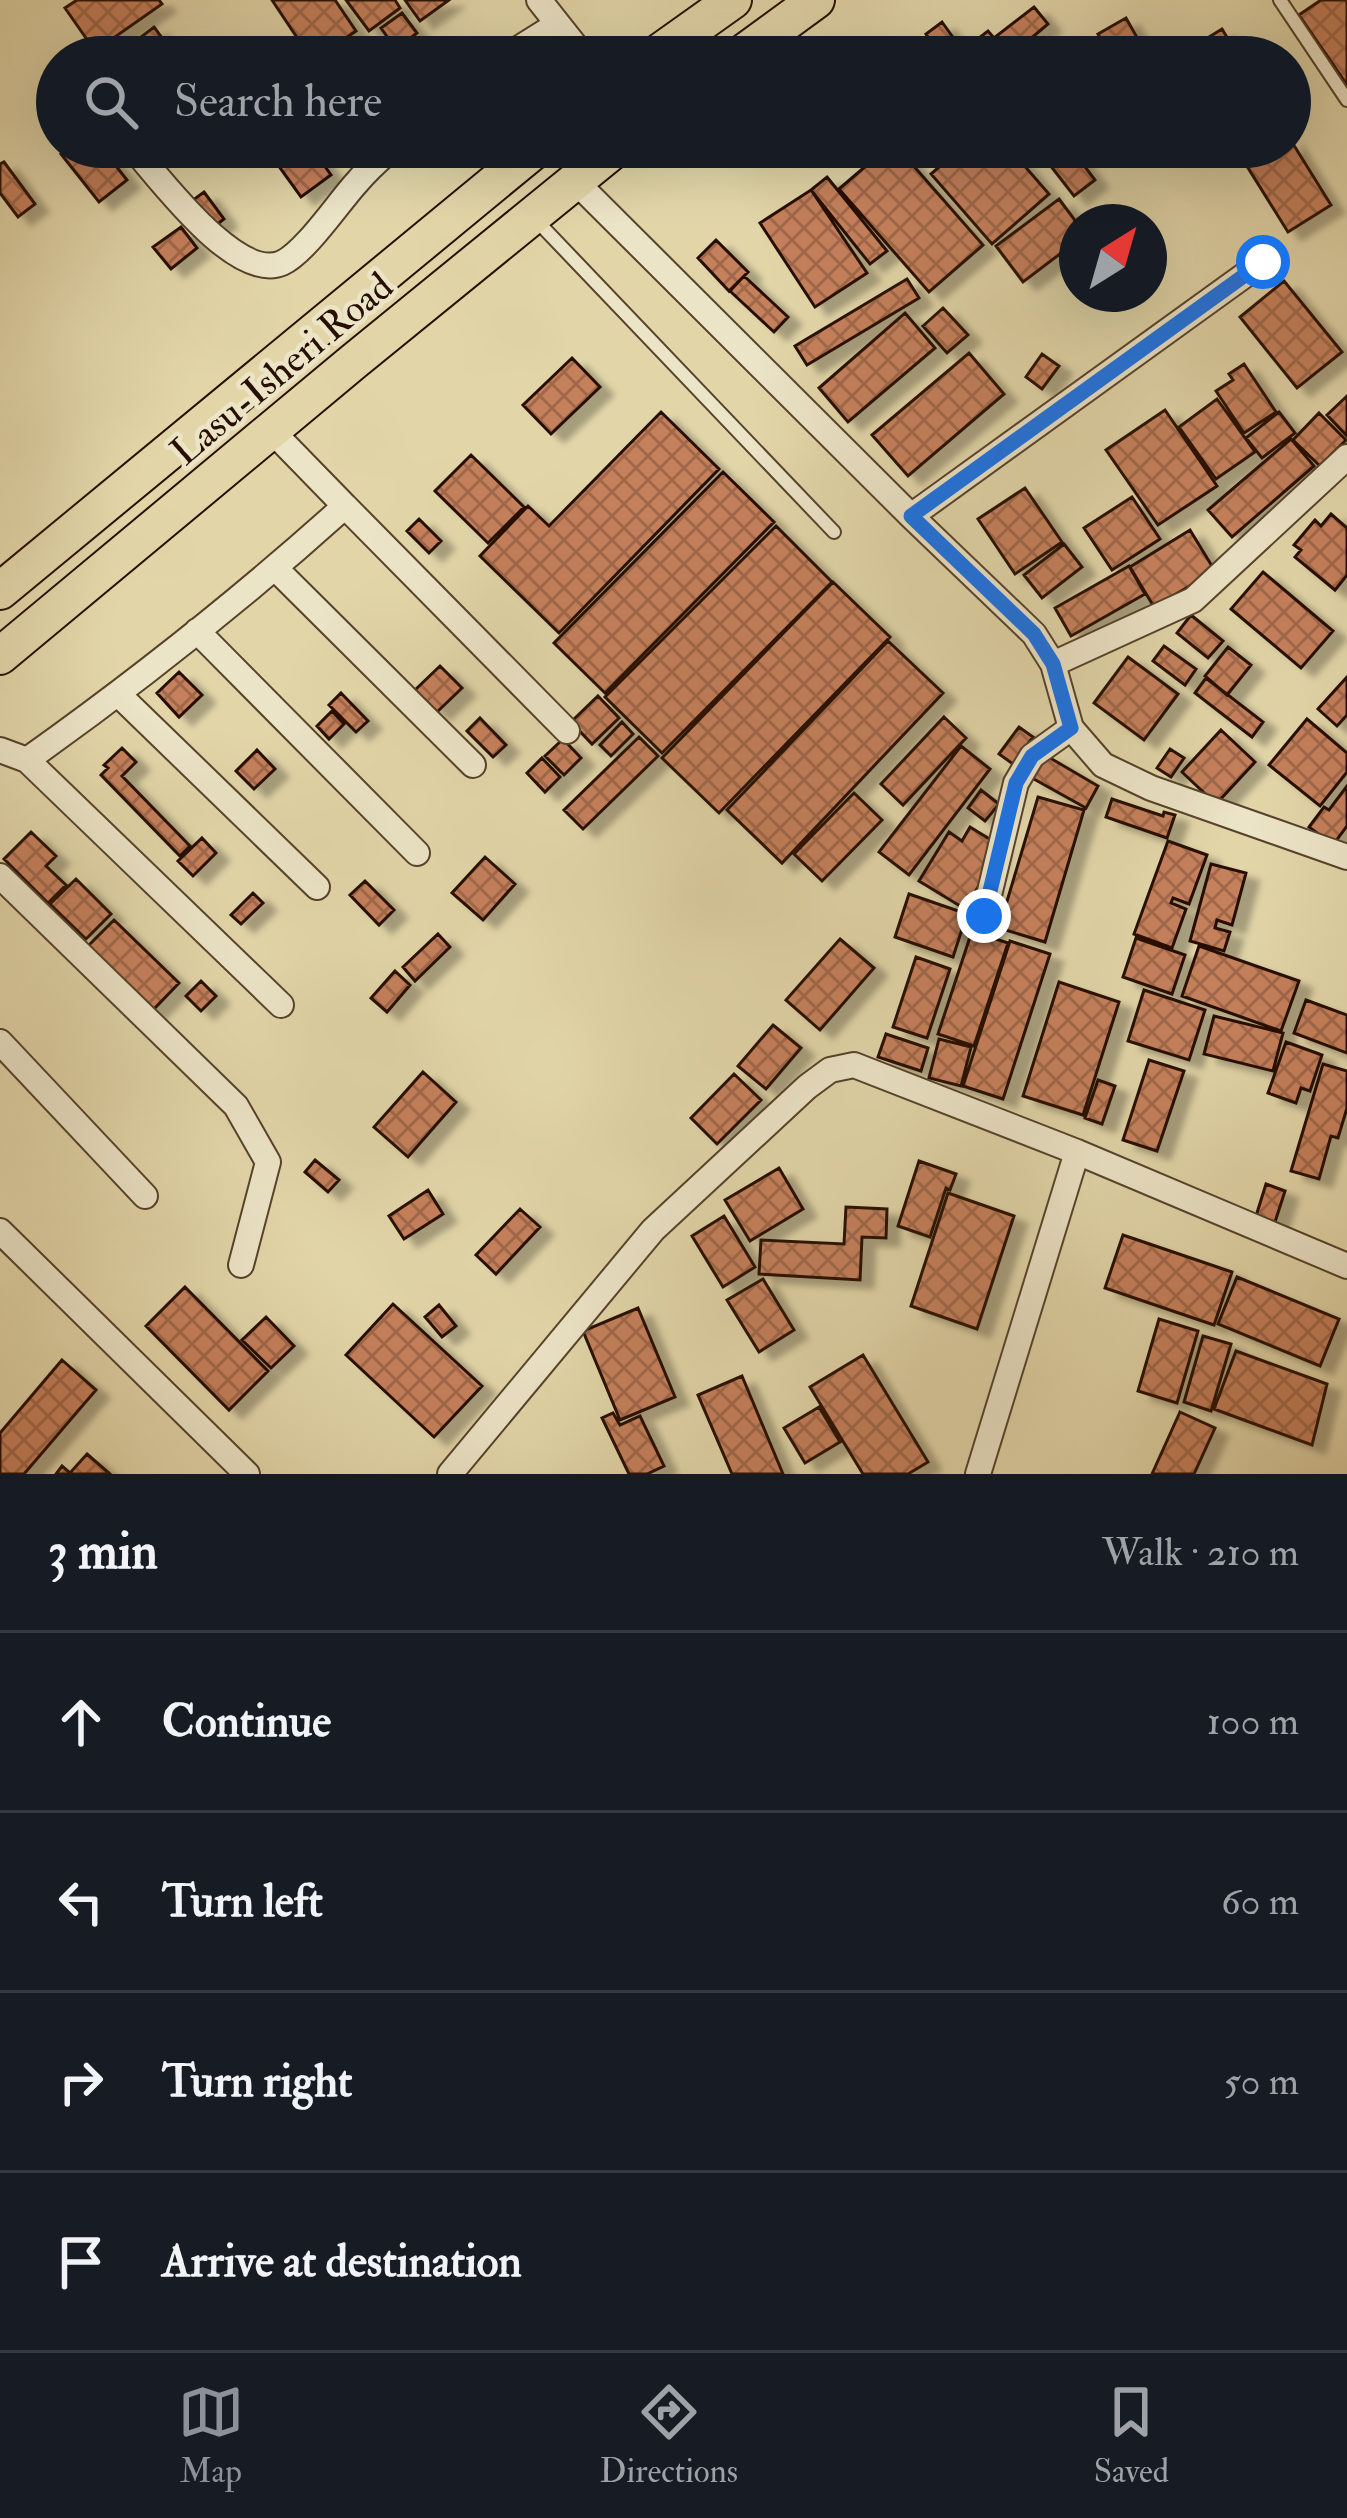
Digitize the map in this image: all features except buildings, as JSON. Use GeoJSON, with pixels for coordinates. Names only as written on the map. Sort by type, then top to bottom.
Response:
{"type":"FeatureCollection","features":[{"type":"Feature","properties":{"kind":"main road"},"geometry":{"type":"LineString","coordinates":[[682,36],[733,0]]}},
{"type":"Feature","properties":{"kind":"main road"},"geometry":{"type":"LineString","coordinates":[[767,36],[816,0]]}},
{"type":"Feature","properties":{"kind":"main road","name":"Lasu-Isheri Road"},"geometry":{"type":"LineString","coordinates":[[0,591],[513,168]]}},
{"type":"Feature","properties":{"kind":"main road","name":"Lasu-Isheri Road"},"geometry":{"type":"LineString","coordinates":[[0,656],[591,168]]}},
{"type":"Feature","properties":{"kind":"street"},"geometry":{"type":"LineString","coordinates":[[539,0],[567,36]]}},
{"type":"Feature","properties":{"kind":"street"},"geometry":{"type":"LineString","coordinates":[[539,36],[558,24]]}},
{"type":"Feature","properties":{"kind":"street"},"geometry":{"type":"LineString","coordinates":[[151,168],[210,234],[240,257],[266,266],[288,260],[371,168]]}},
{"type":"Feature","properties":{"kind":"street"},"geometry":{"type":"LineString","coordinates":[[575,181],[1034,634],[1053,664],[1071,728],[1103,765],[1151,788],[1347,857]]}},
{"type":"Feature","properties":{"kind":"street"},"geometry":{"type":"LineString","coordinates":[[911,516],[1263,262]]}},
{"type":"Feature","properties":{"kind":"street"},"geometry":{"type":"LineString","coordinates":[[271,430],[567,731]]}},
{"type":"Feature","properties":{"kind":"street"},"geometry":{"type":"LineString","coordinates":[[1053,664],[1193,600],[1347,457]]}},
{"type":"Feature","properties":{"kind":"street"},"geometry":{"type":"LineString","coordinates":[[27,760],[119,694],[276,569],[345,506]]}},
{"type":"Feature","properties":{"kind":"street"},"geometry":{"type":"LineString","coordinates":[[276,569],[473,766]]}},
{"type":"Feature","properties":{"kind":"street"},"geometry":{"type":"LineString","coordinates":[[197,631],[417,853]]}},
{"type":"Feature","properties":{"kind":"street"},"geometry":{"type":"LineString","coordinates":[[119,694],[317,887]]}},
{"type":"Feature","properties":{"kind":"street"},"geometry":{"type":"LineString","coordinates":[[984,916],[1016,783],[1032,756],[1071,728]]}},
{"type":"Feature","properties":{"kind":"street"},"geometry":{"type":"LineString","coordinates":[[0,750],[27,760],[280,1005]]}},
{"type":"Feature","properties":{"kind":"street"},"geometry":{"type":"LineString","coordinates":[[0,876],[236,1106],[268,1162],[241,1264]]}},
{"type":"Feature","properties":{"kind":"street"},"geometry":{"type":"LineString","coordinates":[[0,1042],[146,1196]]}},
{"type":"Feature","properties":{"kind":"street"},"geometry":{"type":"LineString","coordinates":[[450,1474],[653,1230],[830,1070],[854,1065],[1077,1152],[1347,1266]]}},
{"type":"Feature","properties":{"kind":"street"},"geometry":{"type":"LineString","coordinates":[[978,1474],[1077,1152]]}},
{"type":"Feature","properties":{"kind":"street"},"geometry":{"type":"LineString","coordinates":[[0,1231],[247,1474]]}},
{"type":"Feature","properties":{"kind":"lane"},"geometry":{"type":"LineString","coordinates":[[1280,0],[1304,36]]}},
{"type":"Feature","properties":{"kind":"lane"},"geometry":{"type":"LineString","coordinates":[[1311,46],[1347,100]]}},
{"type":"Feature","properties":{"kind":"lane"},"geometry":{"type":"LineString","coordinates":[[532,216],[834,532]]}},
{"type":"Feature","properties":{"kind":"route"},"geometry":{"type":"LineString","coordinates":[[984,916],[1016,783],[1032,756],[1071,728],[1053,664],[1034,634],[911,516],[1263,262]]}}]}
